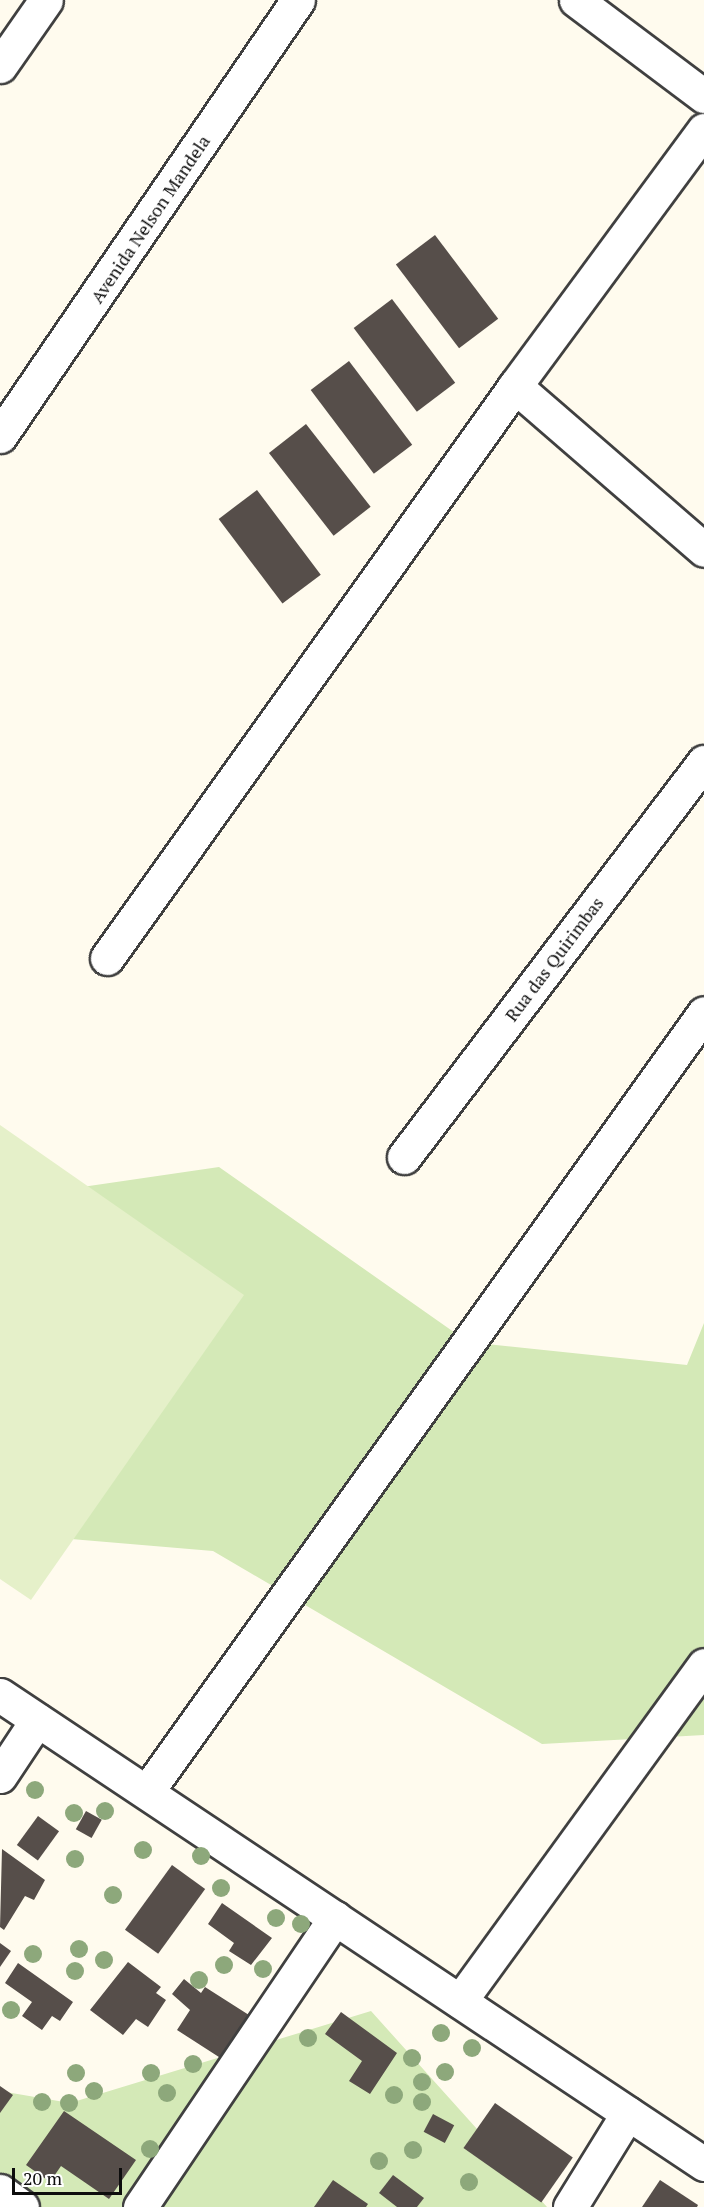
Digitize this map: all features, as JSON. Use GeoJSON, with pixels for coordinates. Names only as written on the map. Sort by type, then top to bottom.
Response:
{"type":"FeatureCollection","features":[{"type":"Feature","properties":{"kind":"street"},"geometry":{"type":"LineString","coordinates":[[0,66],[46,0]]}},
{"type":"Feature","properties":{"kind":"street","name":"Avenida Nelson Mandela"},"geometry":{"type":"LineString","coordinates":[[0,436],[298,0]]}},
{"type":"Feature","properties":{"kind":"street"},"geometry":{"type":"LineString","coordinates":[[576,0],[704,96]]}},
{"type":"Feature","properties":{"kind":"street"},"geometry":{"type":"LineString","coordinates":[[107,958],[515,386],[704,130]]}},
{"type":"Feature","properties":{"kind":"street"},"geometry":{"type":"LineString","coordinates":[[515,386],[704,550]]}},
{"type":"Feature","properties":{"kind":"street","name":"Rua das Quirimbas"},"geometry":{"type":"LineString","coordinates":[[404,1156],[704,762]]}},
{"type":"Feature","properties":{"kind":"street"},"geometry":{"type":"LineString","coordinates":[[148,1790],[704,1013]]}},
{"type":"Feature","properties":{"kind":"street"},"geometry":{"type":"LineString","coordinates":[[460,2001],[704,1665]]}},
{"type":"Feature","properties":{"kind":"street"},"geometry":{"type":"LineString","coordinates":[[0,1695],[148,1790],[335,1918],[704,2164]]}},
{"type":"Feature","properties":{"kind":"street"},"geometry":{"type":"LineString","coordinates":[[0,1776],[37,1720]]}},
{"type":"Feature","properties":{"kind":"street"},"geometry":{"type":"LineString","coordinates":[[140,2207],[335,1918]]}},
{"type":"Feature","properties":{"kind":"street"},"geometry":{"type":"LineString","coordinates":[[570,2207],[628,2114]]}},
{"type":"Feature","properties":{"kind":"street"},"geometry":{"type":"LineString","coordinates":[[0,2191],[22,2207]]}},
{"type":"Feature","properties":{"kind":"green space"},"geometry":{"type":"Polygon","coordinates":[[[0,1125],[244,1295],[31,1600],[0,1579],[0,1125]]]}},
{"type":"Feature","properties":{"kind":"green space"},"geometry":{"type":"Polygon","coordinates":[[[219,1167],[468,1342],[687,1365],[704,1323],[704,1735],[542,1744],[213,1551],[0,1533],[0,1199],[219,1167]]]}},
{"type":"Feature","properties":{"kind":"green space"},"geometry":{"type":"Polygon","coordinates":[[[371,2011],[547,2207],[0,2207],[0,2091],[70,2103],[371,2011]]]}},
{"type":"Feature","properties":{"kind":"building"},"geometry":{"type":"Polygon","coordinates":[[[435,235],[498,319],[459,348],[396,264],[435,235]]]}},
{"type":"Feature","properties":{"kind":"building"},"geometry":{"type":"Polygon","coordinates":[[[392,299],[455,383],[417,412],[354,328],[392,299]]]}},
{"type":"Feature","properties":{"kind":"building"},"geometry":{"type":"Polygon","coordinates":[[[349,361],[412,445],[374,474],[311,390],[349,361]]]}},
{"type":"Feature","properties":{"kind":"building"},"geometry":{"type":"Polygon","coordinates":[[[306,424],[371,507],[334,536],[269,453],[306,424]]]}},
{"type":"Feature","properties":{"kind":"building"},"geometry":{"type":"Polygon","coordinates":[[[257,490],[321,575],[282,604],[219,519],[257,490]]]}},
{"type":"Feature","properties":{"kind":"building"},"geometry":{"type":"Polygon","coordinates":[[[86,1811],[102,1820],[92,1838],[76,1829],[86,1811]]]}},
{"type":"Feature","properties":{"kind":"building"},"geometry":{"type":"Polygon","coordinates":[[[38,1816],[59,1831],[38,1860],[17,1845],[38,1816]]]}},
{"type":"Feature","properties":{"kind":"building"},"geometry":{"type":"Polygon","coordinates":[[[2,1849],[45,1880],[34,1900],[25,1896],[4,1930],[0,1927],[2,1849]]]}},
{"type":"Feature","properties":{"kind":"building"},"geometry":{"type":"Polygon","coordinates":[[[172,1865],[205,1889],[158,1954],[125,1930],[172,1865]]]}},
{"type":"Feature","properties":{"kind":"building"},"geometry":{"type":"Polygon","coordinates":[[[222,1903],[272,1938],[251,1965],[229,1951],[234,1943],[208,1924],[222,1903]]]}},
{"type":"Feature","properties":{"kind":"building"},"geometry":{"type":"Polygon","coordinates":[[[0,1943],[11,1951],[0,1967],[0,1943]]]}},
{"type":"Feature","properties":{"kind":"building"},"geometry":{"type":"Polygon","coordinates":[[[128,1962],[161,1987],[156,1993],[166,2000],[148,2027],[136,2019],[123,2035],[90,2010],[128,1962]]]}},
{"type":"Feature","properties":{"kind":"building"},"geometry":{"type":"Polygon","coordinates":[[[18,1963],[73,2002],[60,2021],[52,2016],[42,2030],[22,2016],[32,2002],[5,1983],[18,1963]]]}},
{"type":"Feature","properties":{"kind":"building"},"geometry":{"type":"Polygon","coordinates":[[[184,1979],[201,1993],[205,1987],[263,2024],[236,2068],[177,2030],[190,2010],[172,1994],[184,1979]]]}},
{"type":"Feature","properties":{"kind":"building"},"geometry":{"type":"Polygon","coordinates":[[[341,2012],[397,2053],[370,2094],[349,2081],[362,2061],[325,2034],[341,2012]]]}},
{"type":"Feature","properties":{"kind":"building"},"geometry":{"type":"Polygon","coordinates":[[[0,2086],[13,2095],[0,2113],[0,2086]]]}},
{"type":"Feature","properties":{"kind":"building"},"geometry":{"type":"Polygon","coordinates":[[[495,2103],[573,2157],[541,2203],[463,2148],[495,2103]]]}},
{"type":"Feature","properties":{"kind":"building"},"geometry":{"type":"Polygon","coordinates":[[[64,2111],[136,2160],[109,2199],[61,2166],[50,2182],[26,2165],[64,2111]]]}},
{"type":"Feature","properties":{"kind":"building"},"geometry":{"type":"Polygon","coordinates":[[[433,2114],[454,2125],[445,2143],[424,2132],[433,2114]]]}},
{"type":"Feature","properties":{"kind":"building"},"geometry":{"type":"Polygon","coordinates":[[[393,2175],[424,2198],[417,2207],[397,2207],[379,2193],[393,2175]]]}},
{"type":"Feature","properties":{"kind":"building"},"geometry":{"type":"Polygon","coordinates":[[[333,2180],[368,2204],[366,2207],[314,2207],[333,2180]]]}},
{"type":"Feature","properties":{"kind":"building"},"geometry":{"type":"Polygon","coordinates":[[[660,2180],[698,2205],[697,2207],[642,2207],[660,2180]]]}}]}
